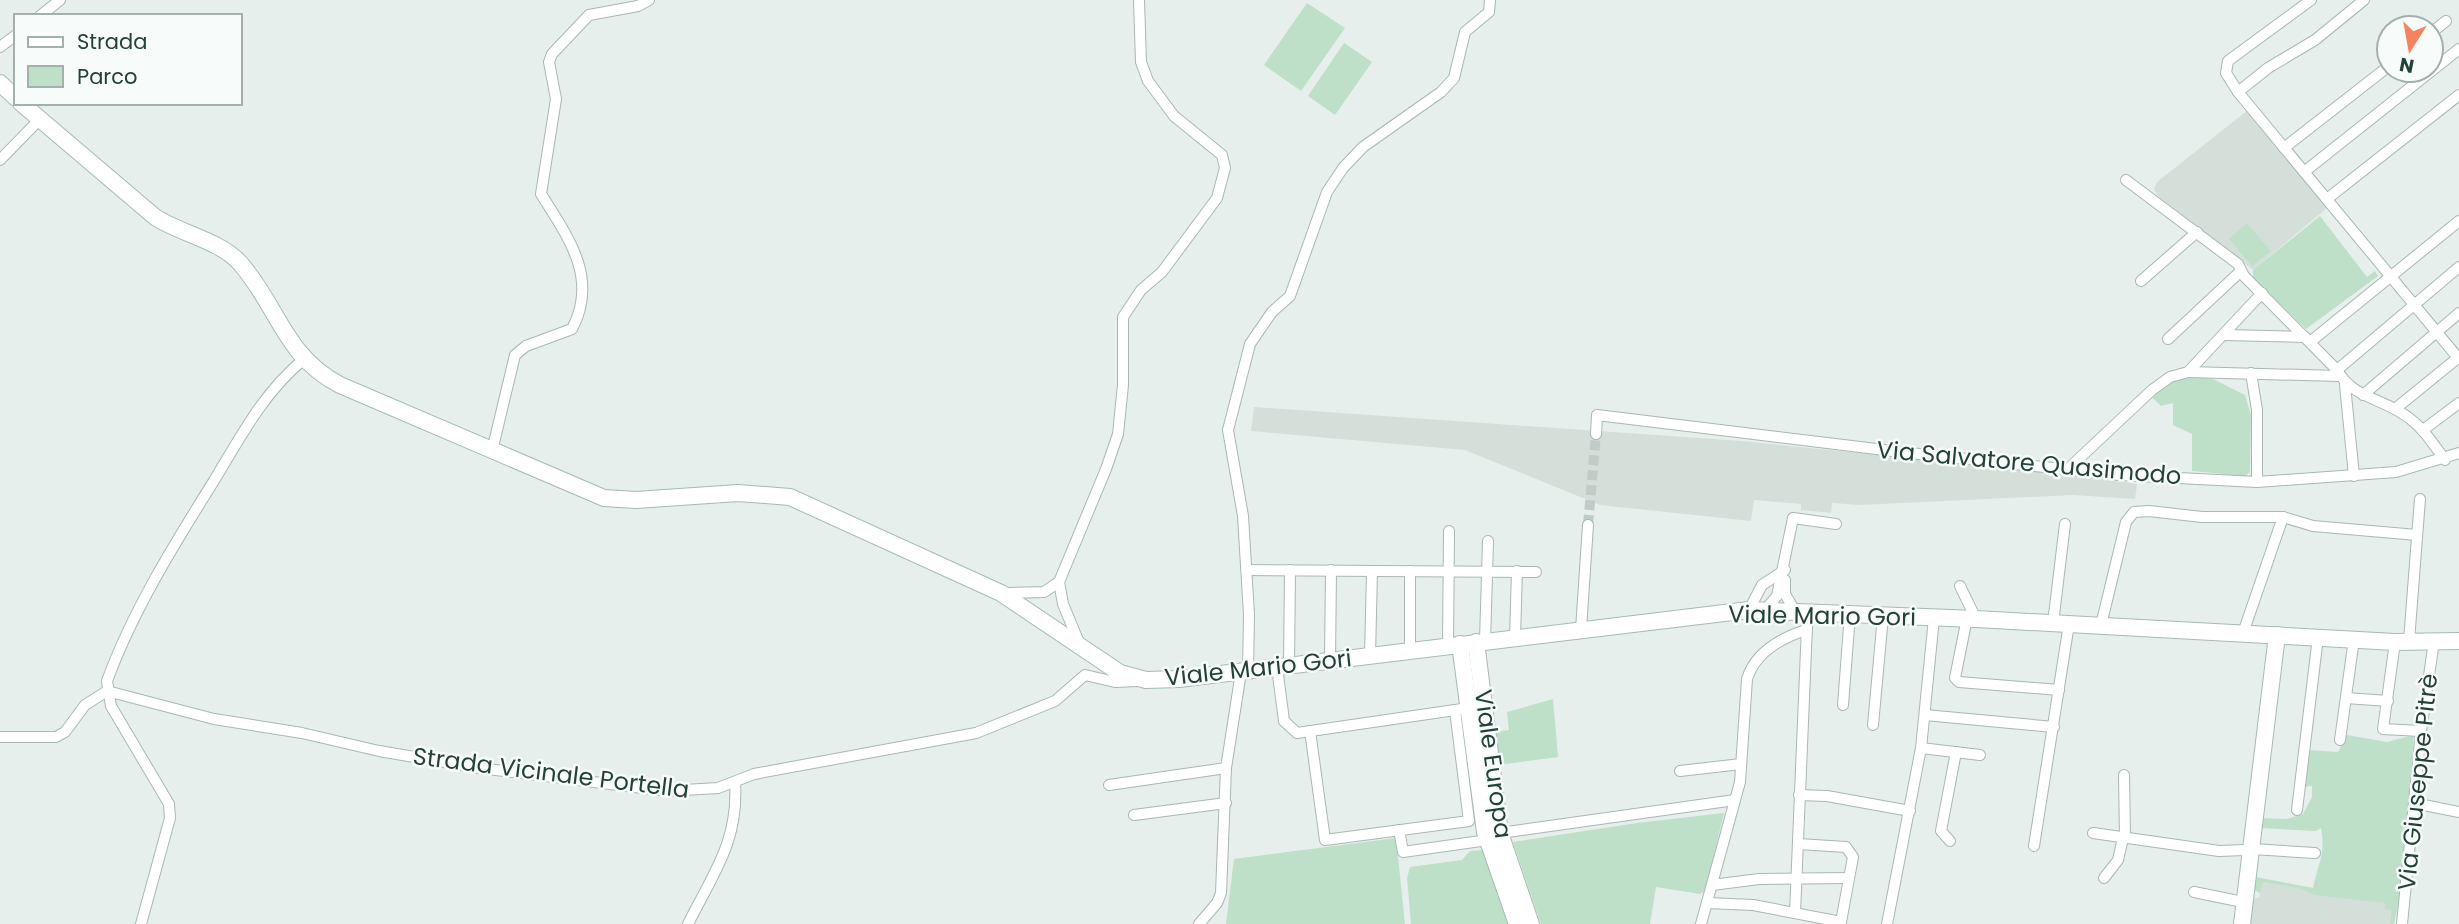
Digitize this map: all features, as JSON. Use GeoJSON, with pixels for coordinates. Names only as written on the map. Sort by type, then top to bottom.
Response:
{"type":"FeatureCollection","features":[{"type":"Feature","properties":{"kind":"main road"},"geometry":{"type":"LineString","coordinates":[[0,83],[14,96]]}},
{"type":"Feature","properties":{"kind":"main road"},"geometry":{"type":"LineString","coordinates":[[23,105],[155,217],[175,230],[218,247],[239,262],[303,360],[340,385],[604,498],[636,500],[738,493],[790,497],[1001,593],[1121,673],[1146,680]]}},
{"type":"Feature","properties":{"kind":"main road","name":"Viale Mario Gori"},"geometry":{"type":"LineString","coordinates":[[1146,680],[1245,671],[1581,629],[1764,610],[2402,642],[2459,641]]}},
{"type":"Feature","properties":{"kind":"main road"},"geometry":{"type":"LineString","coordinates":[[2242,924],[2253,787],[2261,759],[2277,635]]}},
{"type":"Feature","properties":{"kind":"main road","name":"Viale Europa"},"geometry":{"type":"LineString","coordinates":[[1467,643],[1462,709],[1517,924]]}},
{"type":"Feature","properties":{"kind":"main road","name":"Viale Europa"},"geometry":{"type":"LineString","coordinates":[[1467,643],[1494,836],[1531,924]]}},
{"type":"Feature","properties":{"kind":"main road"},"geometry":{"type":"LineString","coordinates":[[2234,924],[2249,850]]}},
{"type":"Feature","properties":{"kind":"street"},"geometry":{"type":"LineString","coordinates":[[42,14],[60,0]]}},
{"type":"Feature","properties":{"kind":"street"},"geometry":{"type":"LineString","coordinates":[[492,451],[515,355],[526,346],[572,329],[582,311],[581,273],[574,247],[541,194],[556,99],[549,62],[589,15],[638,6],[649,0]]}},
{"type":"Feature","properties":{"kind":"street"},"geometry":{"type":"LineString","coordinates":[[1080,645],[1063,604],[1059,582],[1118,434],[1123,386],[1123,317],[1141,290],[1162,272],[1217,198],[1225,168],[1217,149],[1174,116],[1148,81],[1140,62],[1139,0]]}},
{"type":"Feature","properties":{"kind":"street"},"geometry":{"type":"LineString","coordinates":[[1199,924],[1217,903],[1221,892],[1226,768],[1245,671],[1247,570],[1243,516],[1228,430],[1250,344],[1272,312],[1290,296],[1327,192],[1343,168],[1363,147],[1441,92],[1454,78],[1465,32],[1489,12],[1490,0]]}},
{"type":"Feature","properties":{"kind":"street"},"geometry":{"type":"LineString","coordinates":[[2311,0],[2228,61],[2226,73],[2238,92],[2459,358],[2395,409]]}},
{"type":"Feature","properties":{"kind":"street"},"geometry":{"type":"LineString","coordinates":[[2238,92],[2267,68],[2315,40],[2364,0]]}},
{"type":"Feature","properties":{"kind":"street"},"geometry":{"type":"LineString","coordinates":[[2304,172],[2459,49]]}},
{"type":"Feature","properties":{"kind":"street"},"geometry":{"type":"LineString","coordinates":[[2284,148],[2375,77]]}},
{"type":"Feature","properties":{"kind":"street"},"geometry":{"type":"LineString","coordinates":[[2326,199],[2459,95]]}},
{"type":"Feature","properties":{"kind":"street"},"geometry":{"type":"LineString","coordinates":[[0,160],[39,120]]}},
{"type":"Feature","properties":{"kind":"street"},"geometry":{"type":"LineString","coordinates":[[2126,180],[2238,264],[2241,271],[2341,377],[2363,395],[2395,409],[2423,430],[2445,460]]}},
{"type":"Feature","properties":{"kind":"street"},"geometry":{"type":"LineString","coordinates":[[2225,335],[2308,339],[2391,277],[2459,221]]}},
{"type":"Feature","properties":{"kind":"street"},"geometry":{"type":"LineString","coordinates":[[2141,281],[2197,232]]}},
{"type":"Feature","properties":{"kind":"street"},"geometry":{"type":"LineString","coordinates":[[2069,468],[2151,390],[2170,377],[2188,372],[2341,377],[2414,305],[2459,267]]}},
{"type":"Feature","properties":{"kind":"street"},"geometry":{"type":"LineString","coordinates":[[2168,339],[2241,271]]}},
{"type":"Feature","properties":{"kind":"street"},"geometry":{"type":"LineString","coordinates":[[2188,372],[2225,335],[2231,323],[2262,293]]}},
{"type":"Feature","properties":{"kind":"street"},"geometry":{"type":"LineString","coordinates":[[2363,395],[2459,313]]}},
{"type":"Feature","properties":{"kind":"street"},"geometry":{"type":"LineString","coordinates":[[141,924],[170,818],[169,804],[111,706],[107,691],[115,660],[179,537],[263,401],[303,360]]}},
{"type":"Feature","properties":{"kind":"street"},"geometry":{"type":"LineString","coordinates":[[2251,373],[2257,410],[2257,482]]}},
{"type":"Feature","properties":{"kind":"street"},"geometry":{"type":"LineString","coordinates":[[2341,377],[2354,475]]}},
{"type":"Feature","properties":{"kind":"street"},"geometry":{"type":"LineString","coordinates":[[2423,430],[2459,403]]}},
{"type":"Feature","properties":{"kind":"street","name":"Via Salvatore Quasimodo"},"geometry":{"type":"LineString","coordinates":[[1596,434],[1597,415],[2119,475],[2257,482],[2396,472],[2445,460],[2459,453]]}},
{"type":"Feature","properties":{"kind":"street"},"geometry":{"type":"LineString","coordinates":[[2420,499],[2402,642],[2384,729],[2421,731]]}},
{"type":"Feature","properties":{"kind":"street"},"geometry":{"type":"LineString","coordinates":[[2101,625],[2126,522],[2134,512],[2202,517],[2283,517],[2313,526],[2417,536]]}},
{"type":"Feature","properties":{"kind":"street"},"geometry":{"type":"LineString","coordinates":[[2243,633],[2283,517]]}},
{"type":"Feature","properties":{"kind":"street"},"geometry":{"type":"LineString","coordinates":[[1795,913],[1806,630],[1802,613],[1785,594],[1785,570],[1793,518],[1836,524]]}},
{"type":"Feature","properties":{"kind":"street"},"geometry":{"type":"LineString","coordinates":[[2034,845],[2059,690],[2065,524]]}},
{"type":"Feature","properties":{"kind":"street"},"geometry":{"type":"LineString","coordinates":[[1581,629],[1588,525]]}},
{"type":"Feature","properties":{"kind":"street"},"geometry":{"type":"LineString","coordinates":[[1449,531],[1449,571],[1467,643]]}},
{"type":"Feature","properties":{"kind":"street"},"geometry":{"type":"LineString","coordinates":[[1467,643],[1487,571],[1488,541]]}},
{"type":"Feature","properties":{"kind":"street"},"geometry":{"type":"LineString","coordinates":[[1247,570],[1536,572]]}},
{"type":"Feature","properties":{"kind":"street"},"geometry":{"type":"LineString","coordinates":[[1290,570],[1283,666],[1284,721],[1297,733],[1310,731],[1462,709],[1469,821],[1325,840],[1310,731]]}},
{"type":"Feature","properties":{"kind":"street"},"geometry":{"type":"LineString","coordinates":[[1330,661],[1331,570]]}},
{"type":"Feature","properties":{"kind":"street"},"geometry":{"type":"LineString","coordinates":[[1764,610],[1757,591],[1785,570]]}},
{"type":"Feature","properties":{"kind":"street"},"geometry":{"type":"LineString","coordinates":[[1764,610],[1785,570]]}},
{"type":"Feature","properties":{"kind":"street"},"geometry":{"type":"LineString","coordinates":[[1370,656],[1372,571]]}},
{"type":"Feature","properties":{"kind":"street"},"geometry":{"type":"LineString","coordinates":[[1410,571],[1410,650]]}},
{"type":"Feature","properties":{"kind":"street"},"geometry":{"type":"LineString","coordinates":[[1515,638],[1517,571]]}},
{"type":"Feature","properties":{"kind":"street"},"geometry":{"type":"LineString","coordinates":[[1764,610],[1769,580]]}},
{"type":"Feature","properties":{"kind":"street"},"geometry":{"type":"LineString","coordinates":[[1001,593],[1044,592],[1059,582]]}},
{"type":"Feature","properties":{"kind":"street"},"geometry":{"type":"LineString","coordinates":[[1960,586],[1972,619],[1955,678],[1959,682],[2059,690]]}},
{"type":"Feature","properties":{"kind":"street"},"geometry":{"type":"LineString","coordinates":[[1843,705],[1850,614]]}},
{"type":"Feature","properties":{"kind":"street"},"geometry":{"type":"LineString","coordinates":[[1873,725],[1883,616]]}},
{"type":"Feature","properties":{"kind":"street"},"geometry":{"type":"LineString","coordinates":[[1887,924],[1921,748],[1934,618]]}},
{"type":"Feature","properties":{"kind":"street"},"geometry":{"type":"LineString","coordinates":[[1701,924],[1735,800],[1741,764],[1746,679],[1751,665],[1786,637],[1806,630]]}},
{"type":"Feature","properties":{"kind":"street"},"geometry":{"type":"LineString","coordinates":[[2297,810],[2318,637]]}},
{"type":"Feature","properties":{"kind":"street"},"geometry":{"type":"LineString","coordinates":[[2340,740],[2354,639]]}},
{"type":"Feature","properties":{"kind":"street","name":"Via Giuseppe Pitrè"},"geometry":{"type":"LineString","coordinates":[[2405,923],[2421,731],[2434,641]]}},
{"type":"Feature","properties":{"kind":"street","name":"Strada Vicinale Portella"},"geometry":{"type":"LineString","coordinates":[[107,691],[214,719],[479,768],[695,792],[735,782],[754,774],[976,733],[1055,701],[1085,675],[1115,682],[1146,680]]}},
{"type":"Feature","properties":{"kind":"street"},"geometry":{"type":"LineString","coordinates":[[0,737],[56,737],[65,732],[85,705],[107,691]]}},
{"type":"Feature","properties":{"kind":"street"},"geometry":{"type":"LineString","coordinates":[[2346,698],[2388,701]]}},
{"type":"Feature","properties":{"kind":"street"},"geometry":{"type":"LineString","coordinates":[[1925,715],[2054,727]]}},
{"type":"Feature","properties":{"kind":"street"},"geometry":{"type":"LineString","coordinates":[[1921,748],[1980,755]]}},
{"type":"Feature","properties":{"kind":"street"},"geometry":{"type":"LineString","coordinates":[[1950,841],[1941,831],[1956,752]]}},
{"type":"Feature","properties":{"kind":"street"},"geometry":{"type":"LineString","coordinates":[[1680,771],[1741,764]]}},
{"type":"Feature","properties":{"kind":"street"},"geometry":{"type":"LineString","coordinates":[[1109,785],[1226,768]]}},
{"type":"Feature","properties":{"kind":"street"},"geometry":{"type":"LineString","coordinates":[[2104,878],[2118,860],[2124,838],[2124,775]]}},
{"type":"Feature","properties":{"kind":"street"},"geometry":{"type":"LineString","coordinates":[[688,924],[729,846],[735,816],[735,782]]}},
{"type":"Feature","properties":{"kind":"street"},"geometry":{"type":"LineString","coordinates":[[1799,795],[1827,796],[1910,811]]}},
{"type":"Feature","properties":{"kind":"street"},"geometry":{"type":"LineString","coordinates":[[1399,830],[1403,852],[1735,800]]}},
{"type":"Feature","properties":{"kind":"street"},"geometry":{"type":"LineString","coordinates":[[1134,815],[1226,803]]}},
{"type":"Feature","properties":{"kind":"street"},"geometry":{"type":"LineString","coordinates":[[2414,803],[2459,812]]}},
{"type":"Feature","properties":{"kind":"street"},"geometry":{"type":"LineString","coordinates":[[2093,833],[2219,851],[2315,853]]}},
{"type":"Feature","properties":{"kind":"street"},"geometry":{"type":"LineString","coordinates":[[1707,904],[1731,903],[1841,922],[1853,857],[1846,847],[1798,844]]}},
{"type":"Feature","properties":{"kind":"street"},"geometry":{"type":"LineString","coordinates":[[1712,885],[1797,878],[1849,878]]}},
{"type":"Feature","properties":{"kind":"street"},"geometry":{"type":"LineString","coordinates":[[2194,892],[2238,901]]}},
{"type":"Feature","properties":{"kind":"shaded area"},"geometry":{"type":"Polygon","coordinates":[[[2248,110],[2327,208],[2253,270],[2158,196],[2154,189],[2157,182],[2248,110]]]}},
{"type":"Feature","properties":{"kind":"shaded area"},"geometry":{"type":"Polygon","coordinates":[[[1254,407],[1741,441],[2047,472],[2137,484],[2135,499],[2073,495],[1860,505],[1832,503],[1831,513],[1801,510],[1801,504],[1754,500],[1751,521],[1600,505],[1465,450],[1251,431],[1254,407]]]}},
{"type":"Feature","properties":{"kind":"shaded area"},"geometry":{"type":"Polygon","coordinates":[[[2255,877],[2313,888],[2315,881],[2400,894],[2394,924],[2248,924],[2252,899],[2259,898],[2260,893],[2253,889],[2255,877]]]}},
{"type":"Feature","properties":{"kind":"green space"},"geometry":{"type":"Polygon","coordinates":[[[1307,3],[1345,28],[1301,91],[1264,65],[1307,3]]]}},
{"type":"Feature","properties":{"kind":"green space"},"geometry":{"type":"Polygon","coordinates":[[[1344,43],[1372,62],[1335,115],[1308,96],[1344,43]]]}},
{"type":"Feature","properties":{"kind":"green space"},"geometry":{"type":"Polygon","coordinates":[[[2320,216],[2367,277],[2375,271],[2378,276],[2306,329],[2253,279],[2253,270],[2320,216]]]}},
{"type":"Feature","properties":{"kind":"green space"},"geometry":{"type":"Polygon","coordinates":[[[2247,223],[2271,251],[2252,266],[2229,239],[2247,223]]]}},
{"type":"Feature","properties":{"kind":"green space"},"geometry":{"type":"Polygon","coordinates":[[[2197,377],[2213,379],[2245,395],[2251,415],[2250,472],[2245,476],[2192,471],[2192,434],[2173,425],[2173,403],[2161,406],[2151,396],[2175,380],[2197,377]]]}},
{"type":"Feature","properties":{"kind":"green space"},"geometry":{"type":"Polygon","coordinates":[[[1553,699],[1558,757],[1498,765],[1494,732],[1509,730],[1507,712],[1553,699]]]}},
{"type":"Feature","properties":{"kind":"green space"},"geometry":{"type":"Polygon","coordinates":[[[2347,735],[2387,742],[2414,735],[2400,894],[2394,924],[2390,924],[2392,910],[2385,909],[2385,903],[2314,895],[2299,888],[2263,882],[2260,893],[2253,889],[2255,877],[2313,888],[2322,852],[2321,828],[2316,831],[2260,828],[2260,818],[2287,819],[2303,814],[2312,797],[2312,786],[2304,787],[2308,750],[2338,752],[2347,735]]]}},
{"type":"Feature","properties":{"kind":"green space"},"geometry":{"type":"Polygon","coordinates":[[[1724,813],[1705,891],[1700,894],[1656,887],[1650,924],[1541,924],[1513,842],[1724,813]]]}},
{"type":"Feature","properties":{"kind":"green space"},"geometry":{"type":"Polygon","coordinates":[[[1396,838],[1405,924],[1226,924],[1234,859],[1396,838]]]}},
{"type":"Feature","properties":{"kind":"green space"},"geometry":{"type":"Polygon","coordinates":[[[1483,850],[1509,924],[1411,924],[1407,878],[1410,867],[1462,860],[1470,851],[1483,850]]]}},
{"type":"Feature","properties":{"kind":"tunnel"},"geometry":{"type":"LineString","coordinates":[[1588,525],[1596,434]]}}]}
